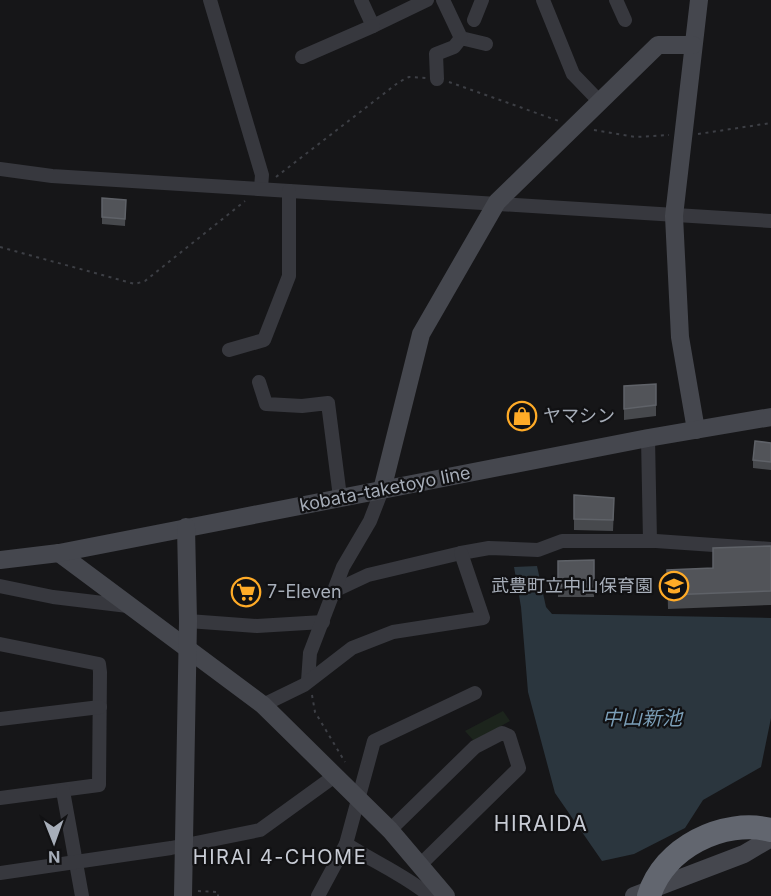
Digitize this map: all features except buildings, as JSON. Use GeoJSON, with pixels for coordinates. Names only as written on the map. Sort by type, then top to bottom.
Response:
{"type":"FeatureCollection","features":[{"type":"Feature","properties":{"kind":"highway"},"geometry":{"type":"LineString","coordinates":[[649,896],[660,873],[699,839],[719,831],[741,828],[771,830]]}},
{"type":"Feature","properties":{"kind":"highway"},"geometry":{"type":"LineString","coordinates":[[666,896],[674,881],[685,869],[699,857],[720,846],[746,841],[771,845]]}},
{"type":"Feature","properties":{"kind":"street"},"geometry":{"type":"LineString","coordinates":[[210,0],[262,175],[261,188]]}},
{"type":"Feature","properties":{"kind":"street"},"geometry":{"type":"LineString","coordinates":[[361,0],[373,26]]}},
{"type":"Feature","properties":{"kind":"street"},"geometry":{"type":"LineString","coordinates":[[302,57],[427,0]]}},
{"type":"Feature","properties":{"kind":"street"},"geometry":{"type":"LineString","coordinates":[[443,0],[461,38]]}},
{"type":"Feature","properties":{"kind":"street"},"geometry":{"type":"LineString","coordinates":[[474,20],[482,0]]}},
{"type":"Feature","properties":{"kind":"street"},"geometry":{"type":"LineString","coordinates":[[543,0],[573,74],[599,100]]}},
{"type":"Feature","properties":{"kind":"street"},"geometry":{"type":"LineString","coordinates":[[616,0],[625,20]]}},
{"type":"Feature","properties":{"kind":"street"},"geometry":{"type":"LineString","coordinates":[[696,430],[680,337],[674,216],[699,0]]}},
{"type":"Feature","properties":{"kind":"street"},"geometry":{"type":"LineString","coordinates":[[461,38],[486,44]]}},
{"type":"Feature","properties":{"kind":"street"},"geometry":{"type":"LineString","coordinates":[[437,79],[436,54],[454,47],[461,38]]}},
{"type":"Feature","properties":{"kind":"street"},"geometry":{"type":"LineString","coordinates":[[308,681],[310,652],[336,590],[342,567],[370,521],[382,490],[421,334],[497,202],[599,100],[658,45],[693,45]]}},
{"type":"Feature","properties":{"kind":"street"},"geometry":{"type":"LineString","coordinates":[[1,173],[497,202],[771,221]]}},
{"type":"Feature","properties":{"kind":"street"},"geometry":{"type":"LineString","coordinates":[[229,350],[264,340],[289,276],[290,190]]}},
{"type":"Feature","properties":{"kind":"street"},"geometry":{"type":"LineString","coordinates":[[259,382],[266,404],[302,406],[328,403],[340,497]]}},
{"type":"Feature","properties":{"kind":"street","name":"kobata-taketoyo line"},"geometry":{"type":"LineString","coordinates":[[0,560],[59,553],[648,438],[771,417]]}},
{"type":"Feature","properties":{"kind":"street"},"geometry":{"type":"LineString","coordinates":[[648,438],[650,541]]}},
{"type":"Feature","properties":{"kind":"street"},"geometry":{"type":"LineString","coordinates":[[186,528],[188,650],[184,845],[189,894]]}},
{"type":"Feature","properties":{"kind":"street"},"geometry":{"type":"LineString","coordinates":[[336,590],[368,575],[461,553],[489,548],[538,550],[562,541],[650,541],[771,549]]}},
{"type":"Feature","properties":{"kind":"street"},"geometry":{"type":"LineString","coordinates":[[59,553],[263,705],[336,775],[361,792],[419,866],[446,896]]}},
{"type":"Feature","properties":{"kind":"street"},"geometry":{"type":"LineString","coordinates":[[263,705],[308,681],[352,648],[393,632],[483,618],[461,553]]}},
{"type":"Feature","properties":{"kind":"street"},"geometry":{"type":"LineString","coordinates":[[0,586],[53,597],[132,606]]}},
{"type":"Feature","properties":{"kind":"street"},"geometry":{"type":"LineString","coordinates":[[188,621],[257,626],[323,622]]}},
{"type":"Feature","properties":{"kind":"street"},"geometry":{"type":"LineString","coordinates":[[0,644],[99,664],[100,707],[99,786],[0,798]]}},
{"type":"Feature","properties":{"kind":"street"},"geometry":{"type":"LineString","coordinates":[[318,896],[346,844],[374,741],[475,693]]}},
{"type":"Feature","properties":{"kind":"street"},"geometry":{"type":"LineString","coordinates":[[0,719],[100,707]]}},
{"type":"Feature","properties":{"kind":"street"},"geometry":{"type":"LineString","coordinates":[[390,830],[475,747],[502,733],[508,735],[519,768],[419,866]]}},
{"type":"Feature","properties":{"kind":"street"},"geometry":{"type":"LineString","coordinates":[[0,873],[184,845],[260,830],[336,775]]}},
{"type":"Feature","properties":{"kind":"street"},"geometry":{"type":"LineString","coordinates":[[63,791],[82,896]]}},
{"type":"Feature","properties":{"kind":"street"},"geometry":{"type":"LineString","coordinates":[[634,896],[744,854],[771,838]]}},
{"type":"Feature","properties":{"kind":"street"},"geometry":{"type":"LineString","coordinates":[[346,844],[380,866],[413,882],[430,896]]}},
{"type":"Feature","properties":{"kind":"path"},"geometry":{"type":"LineString","coordinates":[[0,247],[135,284],[145,281],[261,188],[399,82],[409,77],[455,83],[573,126],[636,136],[682,136],[771,123]]}},
{"type":"Feature","properties":{"kind":"path"},"geometry":{"type":"LineString","coordinates":[[308,681],[315,712],[361,792]]}},
{"type":"Feature","properties":{"kind":"path"},"geometry":{"type":"LineString","coordinates":[[189,894],[218,892],[218,896]]}},
{"type":"Feature","properties":{"kind":"shaded area"},"geometry":{"type":"Polygon","coordinates":[[[503,711],[510,721],[474,741],[465,731],[503,711]]]}},
{"type":"Feature","properties":{"kind":"water","name":"中山新池"},"geometry":{"type":"Polygon","coordinates":[[[537,566],[546,607],[552,614],[771,618],[771,718],[761,767],[703,800],[685,828],[634,854],[602,861],[555,793],[528,692],[521,607],[514,567],[537,566]]]}},
{"type":"Feature","properties":{"kind":"place","name":"ヤマシン"},"geometry":{"type":"Point","coordinates":[522,416]}},
{"type":"Feature","properties":{"kind":"place","name":"武豊町立中山保育園"},"geometry":{"type":"Point","coordinates":[674,586]}},
{"type":"Feature","properties":{"kind":"place","name":"7-Eleven"},"geometry":{"type":"Point","coordinates":[246,592]}},
{"type":"Feature","properties":{"kind":"district","name":"HIRAIDA"},"geometry":{"type":"Point","coordinates":[541,824]}},
{"type":"Feature","properties":{"kind":"district","name":"HIRAI 4-CHOME"},"geometry":{"type":"Point","coordinates":[280,857]}}]}
